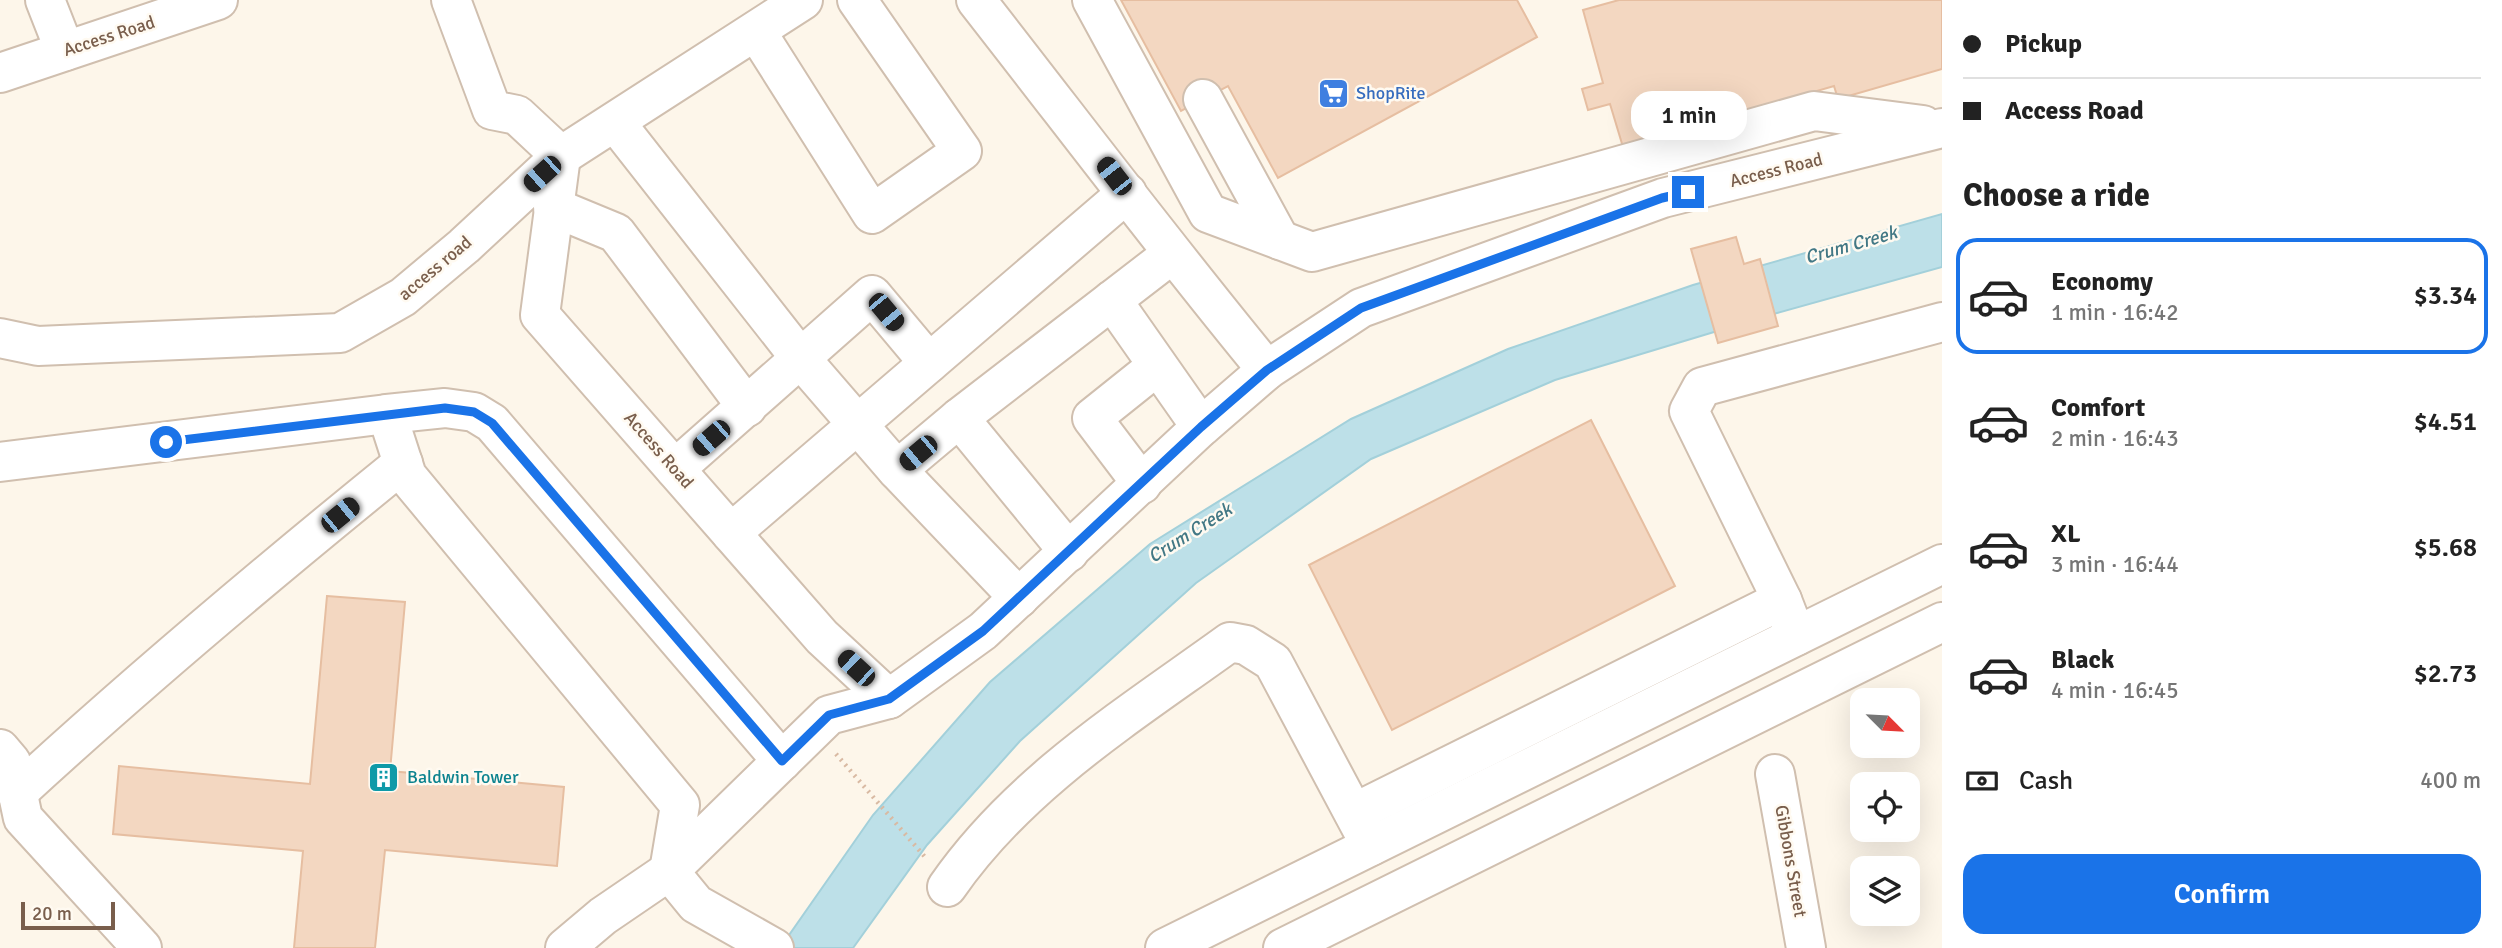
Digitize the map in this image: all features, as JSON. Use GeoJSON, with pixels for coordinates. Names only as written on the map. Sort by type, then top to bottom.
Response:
{"type":"FeatureCollection","features":[{"type":"Feature","properties":{"kind":"street"},"geometry":{"type":"LineString","coordinates":[[45,0],[65,51]]}},
{"type":"Feature","properties":{"kind":"street","name":"Access Road"},"geometry":{"type":"LineString","coordinates":[[0,72],[218,0]]}},
{"type":"Feature","properties":{"kind":"street"},"geometry":{"type":"LineString","coordinates":[[451,0],[492,110],[517,115],[561,156]]}},
{"type":"Feature","properties":{"kind":"street","name":"access road"},"geometry":{"type":"LineString","coordinates":[[0,338],[38,346],[340,333],[403,297],[464,246],[561,156],[803,0]]}},
{"type":"Feature","properties":{"kind":"street"},"geometry":{"type":"LineString","coordinates":[[756,31],[872,214],[962,151],[856,0]]}},
{"type":"Feature","properties":{"kind":"street"},"geometry":{"type":"LineString","coordinates":[[976,0],[1172,254],[1267,370]]}},
{"type":"Feature","properties":{"kind":"street"},"geometry":{"type":"LineString","coordinates":[[1091,0],[1208,213],[1312,252],[1814,111],[1942,127]]}},
{"type":"Feature","properties":{"kind":"street"},"geometry":{"type":"LineString","coordinates":[[1203,99],[1280,240]]}},
{"type":"Feature","properties":{"kind":"street"},"geometry":{"type":"LineString","coordinates":[[615,122],[801,359],[897,470],[1019,598]]}},
{"type":"Feature","properties":{"kind":"street","name":"Access Road"},"geometry":{"type":"LineString","coordinates":[[565,948],[603,916],[668,871],[829,715],[889,699],[983,631],[1201,427],[1267,370],[1361,308],[1662,198],[1942,127]]}},
{"type":"Feature","properties":{"kind":"street","name":"Access Road"},"geometry":{"type":"LineString","coordinates":[[561,156],[540,315],[822,637],[889,699]]}},
{"type":"Feature","properties":{"kind":"street"},"geometry":{"type":"LineString","coordinates":[[731,533],[1127,193]]}},
{"type":"Feature","properties":{"kind":"street"},"geometry":{"type":"LineString","coordinates":[[554,207],[616,233],[747,407]]}},
{"type":"Feature","properties":{"kind":"street"},"geometry":{"type":"LineString","coordinates":[[897,470],[959,418],[1172,254]]}},
{"type":"Feature","properties":{"kind":"street"},"geometry":{"type":"LineString","coordinates":[[675,469],[872,295],[929,363]]}},
{"type":"Feature","properties":{"kind":"street"},"geometry":{"type":"LineString","coordinates":[[1112,300],[1201,427]]}},
{"type":"Feature","properties":{"kind":"street"},"geometry":{"type":"LineString","coordinates":[[1796,636],[1782,600],[1689,411],[1702,387],[1942,322]]}},
{"type":"Feature","properties":{"kind":"street"},"geometry":{"type":"LineString","coordinates":[[1142,484],[1092,418],[1157,366]]}},
{"type":"Feature","properties":{"kind":"street"},"geometry":{"type":"LineString","coordinates":[[0,462],[387,414],[445,408],[474,412],[492,423],[782,761]]}},
{"type":"Feature","properties":{"kind":"street"},"geometry":{"type":"LineString","coordinates":[[387,414],[407,476],[680,805],[668,871],[696,904],[745,941]]}},
{"type":"Feature","properties":{"kind":"street"},"geometry":{"type":"LineString","coordinates":[[959,418],[1069,552]]}},
{"type":"Feature","properties":{"kind":"street"},"geometry":{"type":"LineString","coordinates":[[17,793],[88,727],[254,583],[403,463]]}},
{"type":"Feature","properties":{"kind":"street"},"geometry":{"type":"LineString","coordinates":[[1363,829],[1796,636],[1942,564]]}},
{"type":"Feature","properties":{"kind":"street"},"geometry":{"type":"LineString","coordinates":[[1164,948],[1363,829],[1782,600]]}},
{"type":"Feature","properties":{"kind":"street"},"geometry":{"type":"LineString","coordinates":[[1283,948],[1942,622]]}},
{"type":"Feature","properties":{"kind":"street"},"geometry":{"type":"LineString","coordinates":[[947,887],[968,857],[1001,820],[1074,755],[1230,642],[1245,645],[1273,662],[1363,829]]}},
{"type":"Feature","properties":{"kind":"street"},"geometry":{"type":"LineString","coordinates":[[0,749],[11,762],[23,818],[142,948]]}},
{"type":"Feature","properties":{"kind":"street","name":"Gibbons Street"},"geometry":{"type":"LineString","coordinates":[[1775,774],[1806,948]]}},
{"type":"Feature","properties":{"kind":"path"},"geometry":{"type":"LineString","coordinates":[[815,728],[925,857],[932,852]]}},
{"type":"Feature","properties":{"kind":"water","name":"Crum Creek"},"geometry":{"type":"Polygon","coordinates":[[[1942,214],[1942,267],[1555,380],[1371,459],[1196,583],[1020,741],[927,845],[853,948],[780,948],[873,815],[990,682],[1150,544],[1351,419],[1508,349],[1693,285],[1942,214]]]}},
{"type":"Feature","properties":{"kind":"building","name":"ShopRite"},"geometry":{"type":"Polygon","coordinates":[[[1121,0],[1517,0],[1537,37],[1278,178],[1228,86],[1181,111],[1121,0]]]}},
{"type":"Feature","properties":{"kind":"building"},"geometry":{"type":"Polygon","coordinates":[[[1619,0],[1942,0],[1942,69],[1838,99],[1834,86],[1623,147],[1610,104],[1588,110],[1582,89],[1603,83],[1583,10],[1619,0]]]}},
{"type":"Feature","properties":{"kind":"building"},"geometry":{"type":"Polygon","coordinates":[[[1736,237],[1744,264],[1760,259],[1778,326],[1718,343],[1691,249],[1736,237]]]}},
{"type":"Feature","properties":{"kind":"building"},"geometry":{"type":"Polygon","coordinates":[[[1591,420],[1675,586],[1392,730],[1309,565],[1591,420]]]}},
{"type":"Feature","properties":{"kind":"building","name":"Baldwin Tower"},"geometry":{"type":"Polygon","coordinates":[[[327,596],[405,602],[390,771],[564,787],[557,866],[385,850],[375,948],[294,948],[303,851],[113,834],[119,766],[310,784],[327,596]]]}},
{"type":"Feature","properties":{"kind":"place","name":"ShopRite"},"geometry":{"type":"Point","coordinates":[1333,93]}},
{"type":"Feature","properties":{"kind":"place","name":"Baldwin Tower"},"geometry":{"type":"Point","coordinates":[384,777]}},
{"type":"Feature","properties":{"kind":"route"},"geometry":{"type":"LineString","coordinates":[[166,442],[445,408],[474,412],[492,423],[782,761],[829,715],[889,699],[983,631],[1201,427],[1267,370],[1361,308],[1662,198],[1688,192]]}}]}
